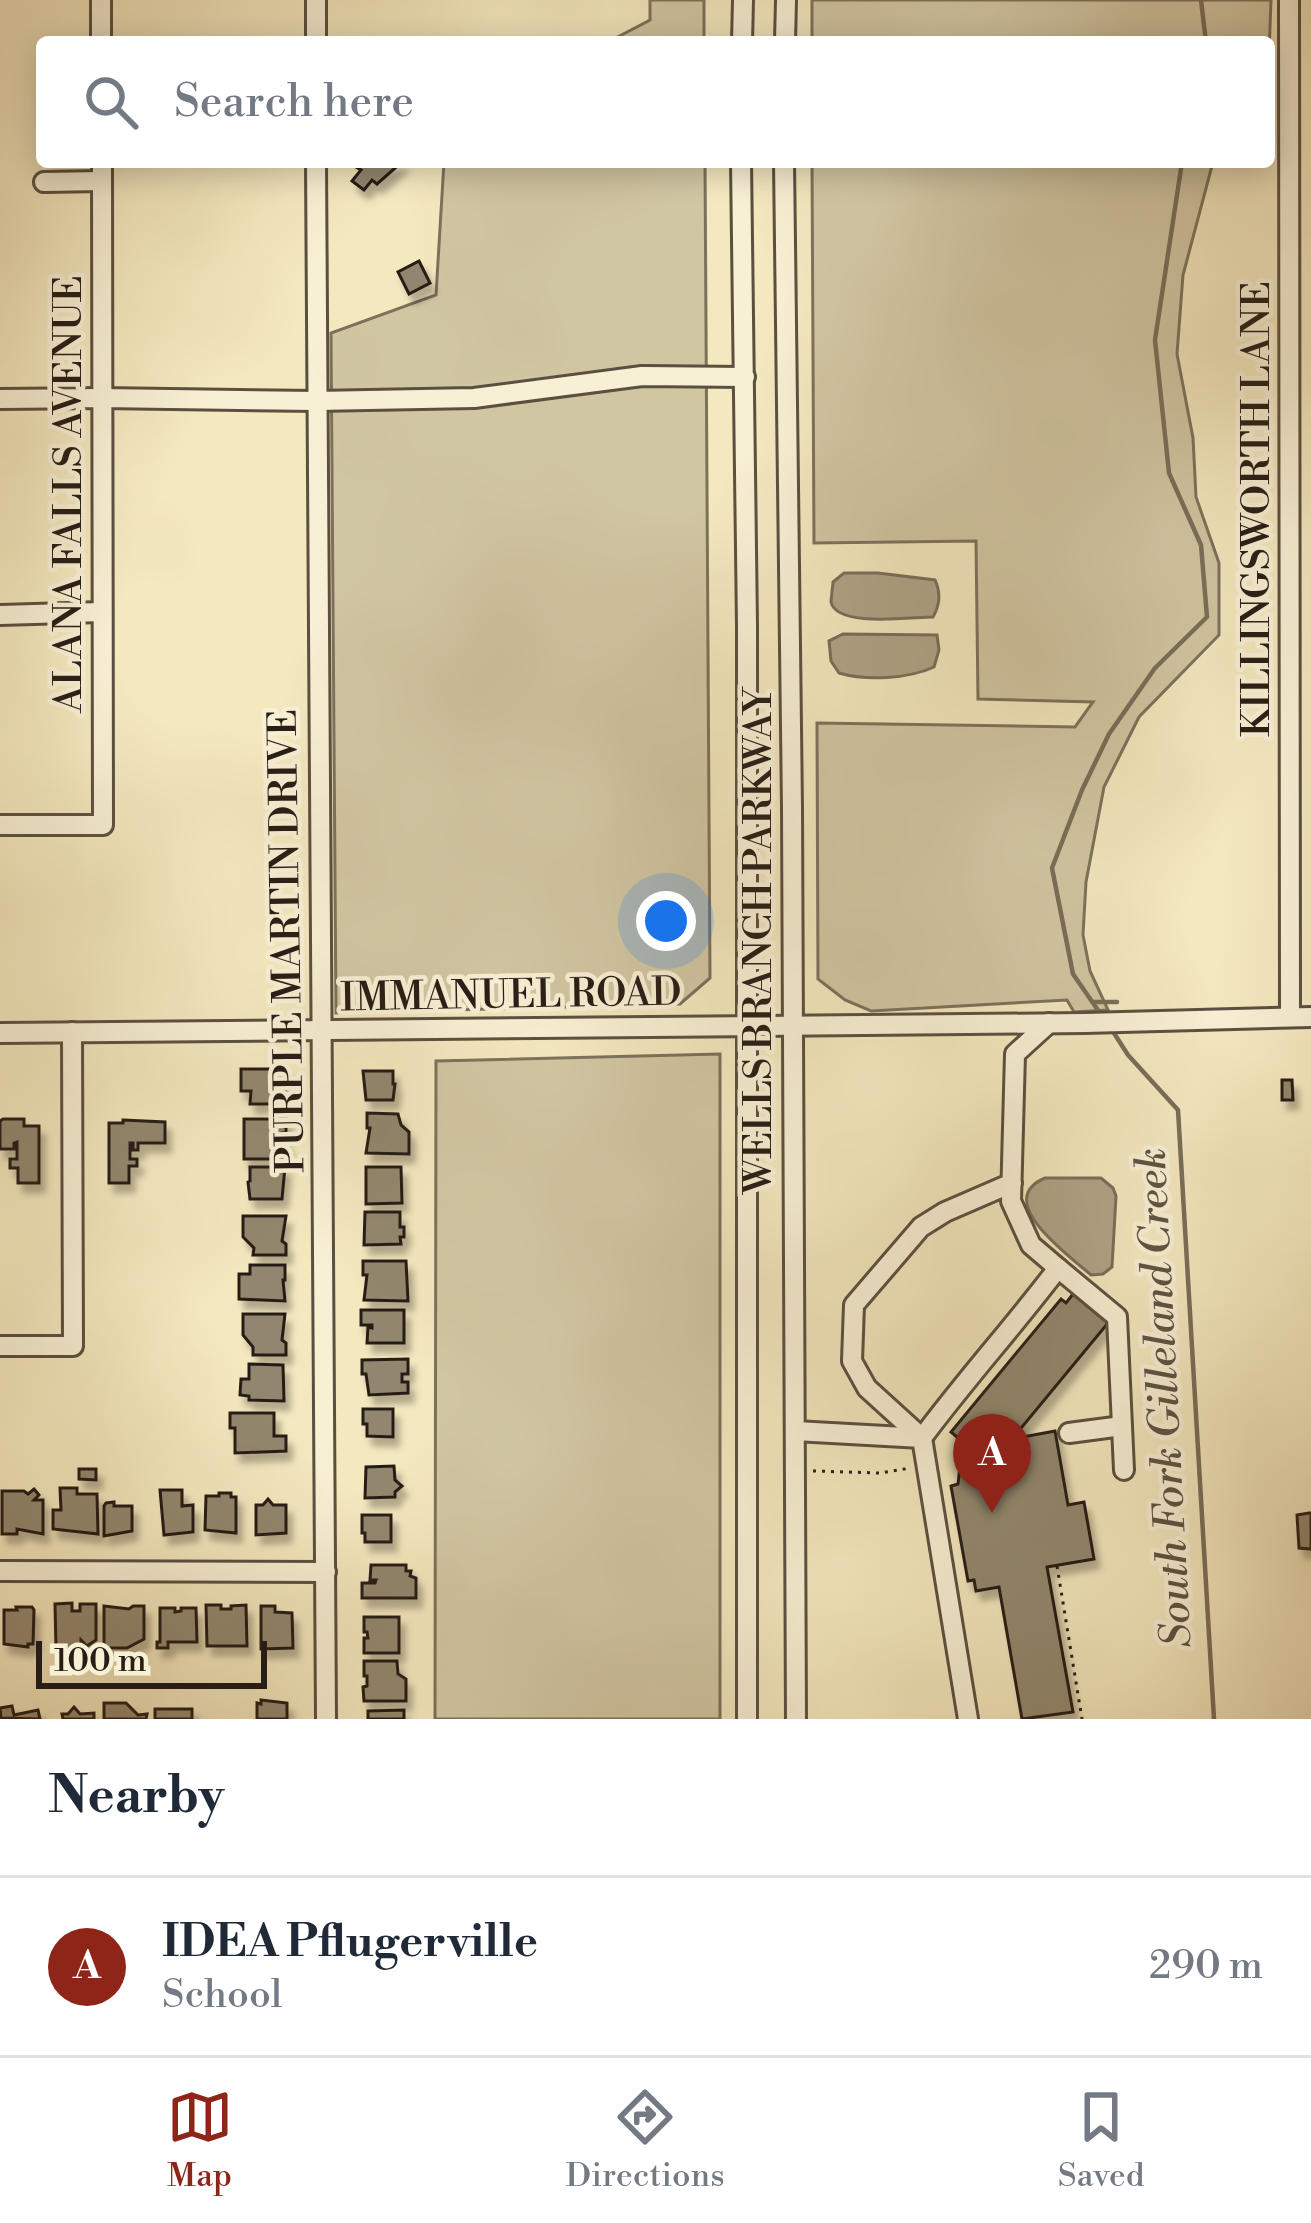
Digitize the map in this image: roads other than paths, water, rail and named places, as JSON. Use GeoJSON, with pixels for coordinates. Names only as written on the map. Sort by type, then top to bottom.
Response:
{"type":"FeatureCollection","features":[{"type":"Feature","properties":{"kind":"street"},"geometry":{"type":"LineString","coordinates":[[101,0],[101,36]]}},
{"type":"Feature","properties":{"kind":"street"},"geometry":{"type":"LineString","coordinates":[[316,0],[316,36]]}},
{"type":"Feature","properties":{"kind":"street"},"geometry":{"type":"LineString","coordinates":[[742,36],[743,0]]}},
{"type":"Feature","properties":{"kind":"street"},"geometry":{"type":"LineString","coordinates":[[785,36],[787,0]]}},
{"type":"Feature","properties":{"kind":"street","name":"KILLINGSWORTH LANE"},"geometry":{"type":"LineString","coordinates":[[1289,0],[1290,1017]]}},
{"type":"Feature","properties":{"kind":"street","name":"PURPLE MARTIN DRIVE"},"geometry":{"type":"LineString","coordinates":[[316,168],[326,1719]]}},
{"type":"Feature","properties":{"kind":"street","name":"WELLS BRANCH PARKWAY"},"geometry":{"type":"LineString","coordinates":[[741,168],[747,1719]]}},
{"type":"Feature","properties":{"kind":"street","name":"WELLS BRANCH PARKWAY"},"geometry":{"type":"LineString","coordinates":[[784,168],[796,1719]]}},
{"type":"Feature","properties":{"kind":"street"},"geometry":{"type":"LineString","coordinates":[[44,182],[102,172]]}},
{"type":"Feature","properties":{"kind":"street","name":"ALANA FALLS AVENUE"},"geometry":{"type":"LineString","coordinates":[[0,825],[103,825],[102,172]]}},
{"type":"Feature","properties":{"kind":"street"},"geometry":{"type":"LineString","coordinates":[[0,399],[474,398],[642,376],[745,376]]}},
{"type":"Feature","properties":{"kind":"street"},"geometry":{"type":"LineString","coordinates":[[0,614],[103,612]]}},
{"type":"Feature","properties":{"kind":"street","name":"IMMANUEL ROAD"},"geometry":{"type":"LineString","coordinates":[[0,1033],[793,1027],[1311,1017]]}},
{"type":"Feature","properties":{"kind":"street"},"geometry":{"type":"LineString","coordinates":[[1049,1023],[1015,1054],[1011,1201],[1030,1245],[1117,1318],[1124,1470]]}},
{"type":"Feature","properties":{"kind":"street"},"geometry":{"type":"LineString","coordinates":[[976,1024],[1015,1054]]}},
{"type":"Feature","properties":{"kind":"street"},"geometry":{"type":"LineString","coordinates":[[0,1346],[73,1346],[72,1032]]}},
{"type":"Feature","properties":{"kind":"street"},"geometry":{"type":"LineString","coordinates":[[968,1719],[922,1438],[866,1388],[852,1361],[854,1305],[921,1227],[1012,1183]]}},
{"type":"Feature","properties":{"kind":"street"},"geometry":{"type":"LineString","coordinates":[[922,1438],[1058,1268]]}},
{"type":"Feature","properties":{"kind":"street"},"geometry":{"type":"LineString","coordinates":[[1070,1433],[1122,1426]]}},
{"type":"Feature","properties":{"kind":"street"},"geometry":{"type":"LineString","coordinates":[[795,1431],[922,1438]]}},
{"type":"Feature","properties":{"kind":"street"},"geometry":{"type":"LineString","coordinates":[[0,1570],[326,1572]]}},
{"type":"Feature","properties":{"kind":"waterway","name":"South Fork Gilleland Creek"},"geometry":{"type":"LineString","coordinates":[[1201,0],[1205,36]]}},
{"type":"Feature","properties":{"kind":"waterway","name":"South Fork Gilleland Creek"},"geometry":{"type":"LineString","coordinates":[[1102,1016],[1073,974],[1052,868],[1109,734],[1155,668],[1207,617],[1201,545],[1169,473],[1155,340],[1181,168]]}},
{"type":"Feature","properties":{"kind":"waterway"},"geometry":{"type":"LineString","coordinates":[[1093,1002],[1117,1002]]}},
{"type":"Feature","properties":{"kind":"waterway","name":"South Fork Gilleland Creek"},"geometry":{"type":"LineString","coordinates":[[1112,1030],[1178,1110],[1214,1719]]}},
{"type":"Feature","properties":{"kind":"place","name":"IDEA Pflugerville"},"geometry":{"type":"Point","coordinates":[992,1513]}}]}
